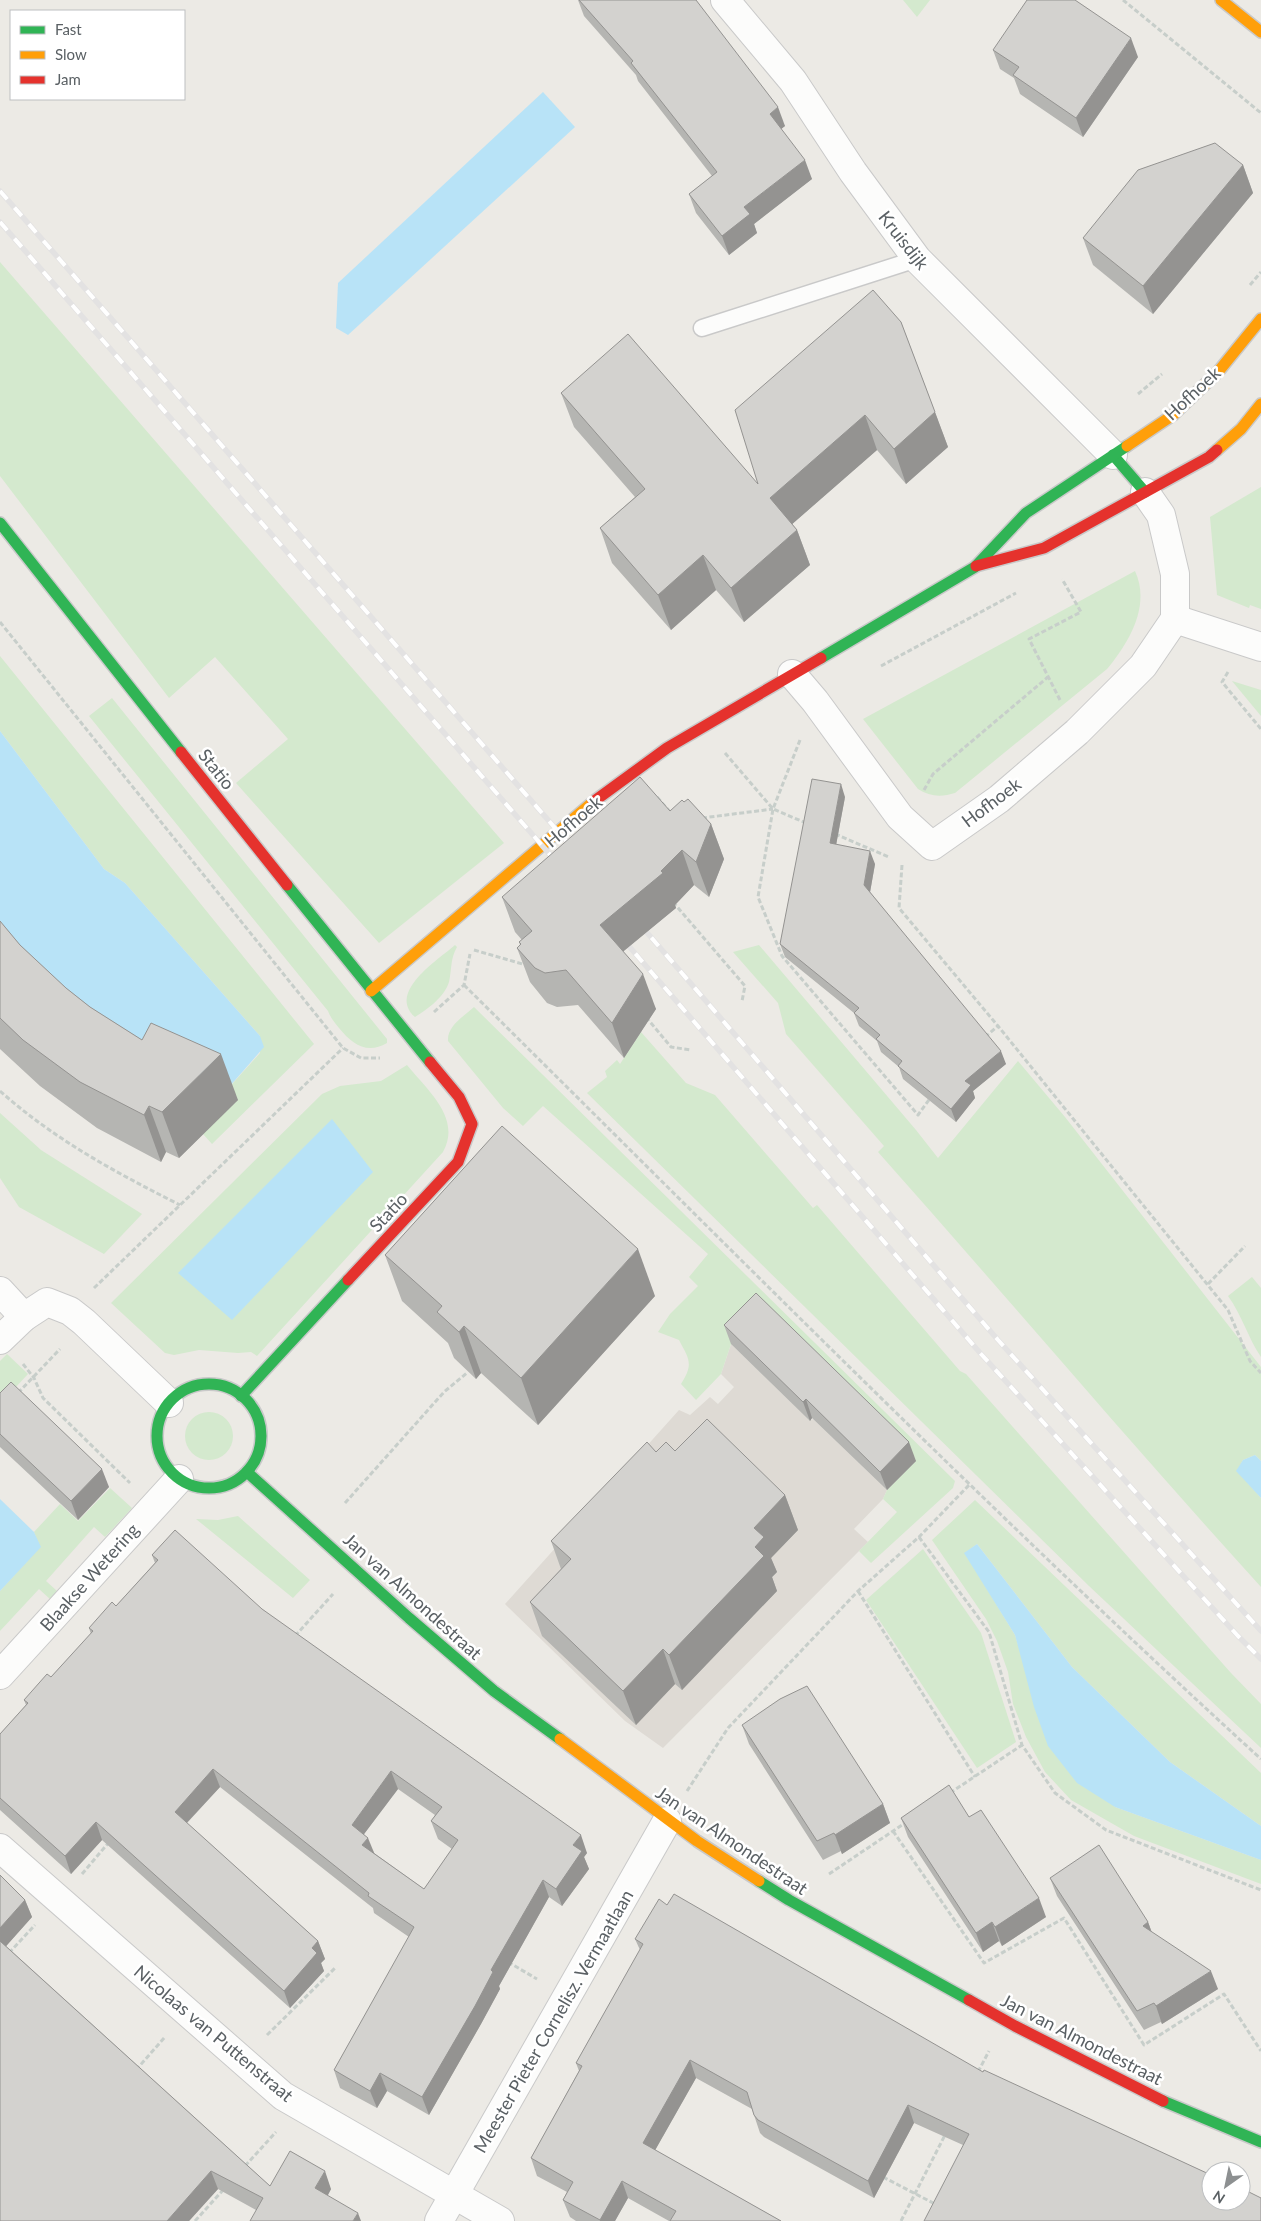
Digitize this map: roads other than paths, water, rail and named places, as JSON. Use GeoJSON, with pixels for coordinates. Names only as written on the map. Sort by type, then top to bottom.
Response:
{"type":"FeatureCollection","features":[{"type":"Feature","properties":{"kind":"street","name":"Kruisdijk"},"geometry":{"type":"LineString","coordinates":[[725,0],[793,81],[852,172],[917,259],[1112,455]]}},
{"type":"Feature","properties":{"kind":"street"},"geometry":{"type":"LineString","coordinates":[[1221,0],[1261,32]]}},
{"type":"Feature","properties":{"kind":"street","name":"Hofhoek"},"geometry":{"type":"LineString","coordinates":[[975,567],[1026,513],[1173,415],[1218,372],[1261,319]]}},
{"type":"Feature","properties":{"kind":"street","name":"Hofhoek"},"geometry":{"type":"LineString","coordinates":[[371,991],[596,801],[667,748],[975,567],[1044,548],[1209,457],[1241,429],[1261,404]]}},
{"type":"Feature","properties":{"kind":"street"},"geometry":{"type":"LineString","coordinates":[[1112,455],[1145,492],[1161,515],[1175,574],[1175,619],[1253,645]]}},
{"type":"Feature","properties":{"kind":"street","name":"Statio"},"geometry":{"type":"LineString","coordinates":[[0,523],[371,991],[459,1097],[472,1124],[458,1162],[241,1396]]}},
{"type":"Feature","properties":{"kind":"street","name":"Hofhoek"},"geometry":{"type":"LineString","coordinates":[[792,674],[900,817],[932,846],[1000,799],[1077,732],[1143,666],[1175,619]]}},
{"type":"Feature","properties":{"kind":"street"},"geometry":{"type":"LineString","coordinates":[[0,1291],[24,1317]]}},
{"type":"Feature","properties":{"kind":"street"},"geometry":{"type":"LineString","coordinates":[[1,1339],[24,1317],[47,1302],[77,1317],[170,1403]]}},
{"type":"Feature","properties":{"kind":"street"},"geometry":{"type":"LineString","coordinates":[[204,1385],[230,1389],[241,1396],[256,1415],[260,1427],[259,1451],[247,1472],[238,1480],[214,1488],[190,1485],[179,1479],[168,1469],[161,1456],[158,1443],[158,1428],[162,1415],[170,1403],[180,1394],[204,1385]]}},
{"type":"Feature","properties":{"kind":"street","name":"Jan van Almondestraat"},"geometry":{"type":"LineString","coordinates":[[247,1472],[494,1691],[667,1821],[789,1900],[1005,2019],[1166,2102],[1261,2142]]}},
{"type":"Feature","properties":{"kind":"street","name":"Blaakse Wetering"},"geometry":{"type":"LineString","coordinates":[[0,1675],[179,1479]]}},
{"type":"Feature","properties":{"kind":"street","name":"Meester Pieter Cornelisz. Vermaatlaan"},"geometry":{"type":"LineString","coordinates":[[440,2221],[667,1821]]}},
{"type":"Feature","properties":{"kind":"street","name":"Nicolaas van Puttenstraat"},"geometry":{"type":"LineString","coordinates":[[0,1848],[283,2096],[500,2221]]}},
{"type":"Feature","properties":{"kind":"lane"},"geometry":{"type":"LineString","coordinates":[[702,328],[917,259]]}},
{"type":"Feature","properties":{"kind":"water"},"geometry":{"type":"Polygon","coordinates":[[[543,92],[575,127],[348,335],[336,328],[338,283],[543,92]]]}},
{"type":"Feature","properties":{"kind":"water"},"geometry":{"type":"Polygon","coordinates":[[[0,731],[104,869],[125,883],[260,1036],[264,1047],[223,1094],[196,1083],[0,946],[0,731]]]}},
{"type":"Feature","properties":{"kind":"water"},"geometry":{"type":"Polygon","coordinates":[[[332,1119],[373,1172],[232,1320],[178,1273],[332,1119]]]}},
{"type":"Feature","properties":{"kind":"water"},"geometry":{"type":"Polygon","coordinates":[[[1255,1455],[1261,1461],[1261,1498],[1236,1471],[1243,1460],[1255,1455]]]}},
{"type":"Feature","properties":{"kind":"water"},"geometry":{"type":"Polygon","coordinates":[[[0,1499],[34,1532],[41,1547],[0,1591],[0,1499]]]}},
{"type":"Feature","properties":{"kind":"water"},"geometry":{"type":"Polygon","coordinates":[[[977,1544],[1072,1667],[1170,1762],[1261,1826],[1261,1860],[1115,1807],[1077,1783],[1048,1746],[1034,1707],[1015,1635],[964,1553],[977,1544]]]}},
{"type":"Feature","properties":{"kind":"railway"},"geometry":{"type":"LineString","coordinates":[[0,191],[576,852]]}},
{"type":"Feature","properties":{"kind":"railway"},"geometry":{"type":"LineString","coordinates":[[0,222],[559,865]]}},
{"type":"Feature","properties":{"kind":"railway"},"geometry":{"type":"LineString","coordinates":[[637,921],[998,1340],[1261,1631]]}},
{"type":"Feature","properties":{"kind":"railway"},"geometry":{"type":"LineString","coordinates":[[621,937],[981,1354],[1261,1659]]}}]}
